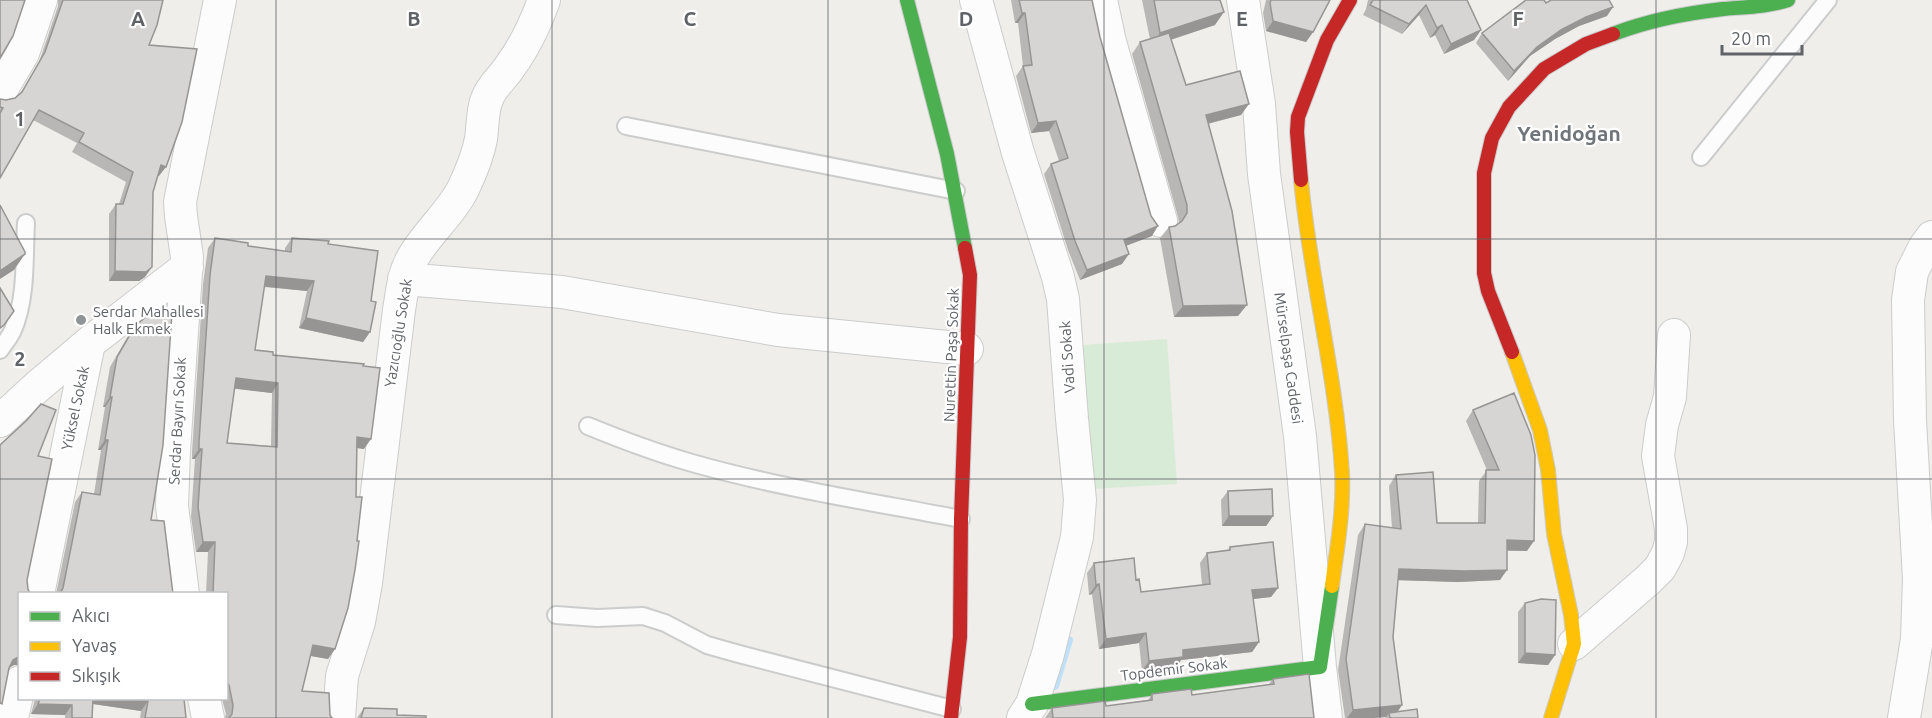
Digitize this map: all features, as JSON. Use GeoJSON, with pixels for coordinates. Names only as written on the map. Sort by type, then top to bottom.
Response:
{"type":"FeatureCollection","features":[{"type":"Feature","properties":{"kind":"street"},"geometry":{"type":"LineString","coordinates":[[0,92],[23,53],[41,0]]}},
{"type":"Feature","properties":{"kind":"street","name":"Serdar Bayırı Sokak"},"geometry":{"type":"LineString","coordinates":[[183,592],[172,506],[187,267],[187,250],[180,202],[220,0]]}},
{"type":"Feature","properties":{"kind":"street","name":"Yazıcıoğlu Sokak"},"geometry":{"type":"LineString","coordinates":[[340,708],[342,676],[359,622],[366,583],[404,279],[411,261],[455,203],[464,187],[474,164],[487,98],[511,66],[544,0]]}},
{"type":"Feature","properties":{"kind":"street","name":"Nurettin Paşa Sokak"},"geometry":{"type":"LineString","coordinates":[[907,0],[956,191],[970,275],[961,519],[960,637],[952,713]]}},
{"type":"Feature","properties":{"kind":"street","name":"Vadi Sokak"},"geometry":{"type":"LineString","coordinates":[[976,0],[1018,153],[1063,299],[1071,419],[1080,500],[1072,561],[1048,654],[1027,711]]}},
{"type":"Feature","properties":{"kind":"street"},"geometry":{"type":"LineString","coordinates":[[1101,0],[1110,42],[1161,221]]}},
{"type":"Feature","properties":{"kind":"street","name":"Mürselpaşa Caddesi"},"geometry":{"type":"LineString","coordinates":[[1243,0],[1259,104],[1264,174],[1300,436],[1326,718]]}},
{"type":"Feature","properties":{"kind":"street"},"geometry":{"type":"LineString","coordinates":[[1320,667],[1340,528],[1342,463],[1333,382],[1303,197],[1297,132],[1299,117],[1327,40],[1350,0]]}},
{"type":"Feature","properties":{"kind":"street"},"geometry":{"type":"LineString","coordinates":[[1551,718],[1574,644],[1571,615],[1554,534],[1548,470],[1540,430],[1524,381],[1488,291],[1484,273],[1484,173],[1492,138],[1509,107],[1544,69],[1586,44],[1621,31],[1671,18],[1721,9],[1773,5],[1788,0]]}},
{"type":"Feature","properties":{"kind":"street"},"geometry":{"type":"LineString","coordinates":[[1904,718],[1917,639],[1919,579],[1910,420],[1908,300],[1912,272],[1932,237]]}},
{"type":"Feature","properties":{"kind":"street"},"geometry":{"type":"LineString","coordinates":[[0,421],[36,387],[187,267]]}},
{"type":"Feature","properties":{"kind":"street"},"geometry":{"type":"LineString","coordinates":[[404,279],[562,292],[778,330],[967,349]]}},
{"type":"Feature","properties":{"kind":"street"},"geometry":{"type":"LineString","coordinates":[[1574,644],[1648,580],[1660,568],[1668,553],[1671,529],[1658,456],[1660,434],[1670,397],[1674,335]]}},
{"type":"Feature","properties":{"kind":"street","name":"Yüksel Sokak"},"geometry":{"type":"LineString","coordinates":[[38,592],[90,343]]}},
{"type":"Feature","properties":{"kind":"street","name":"Topdemir Sokak"},"geometry":{"type":"LineString","coordinates":[[1027,711],[1320,667]]}},
{"type":"Feature","properties":{"kind":"street"},"geometry":{"type":"LineString","coordinates":[[12,718],[18,691]]}},
{"type":"Feature","properties":{"kind":"street"},"geometry":{"type":"LineString","coordinates":[[204,700],[208,718]]}},
{"type":"Feature","properties":{"kind":"lane"},"geometry":{"type":"LineString","coordinates":[[1701,157],[1828,0]]}},
{"type":"Feature","properties":{"kind":"lane"},"geometry":{"type":"LineString","coordinates":[[626,126],[956,191]]}},
{"type":"Feature","properties":{"kind":"lane"},"geometry":{"type":"LineString","coordinates":[[0,350],[13,332],[19,311],[26,223]]}},
{"type":"Feature","properties":{"kind":"lane"},"geometry":{"type":"LineString","coordinates":[[588,426],[628,442],[767,482],[961,519]]}},
{"type":"Feature","properties":{"kind":"lane"},"geometry":{"type":"LineString","coordinates":[[556,615],[597,618],[643,616],[666,623],[707,645],[952,713]]}},
{"type":"Feature","properties":{"kind":"green space"},"geometry":{"type":"Polygon","coordinates":[[[1167,339],[1177,484],[1092,489],[1083,345],[1167,339]]]}},
{"type":"Feature","properties":{"kind":"building"},"geometry":{"type":"Polygon","coordinates":[[[0,0],[25,0],[13,36],[0,58],[0,0]]]}},
{"type":"Feature","properties":{"kind":"building"},"geometry":{"type":"Polygon","coordinates":[[[63,0],[163,0],[149,45],[197,49],[182,122],[166,167],[161,165],[153,192],[152,267],[146,272],[115,271],[116,204],[123,204],[133,172],[79,142],[84,133],[39,110],[0,178],[0,113],[3,108],[0,107],[0,99],[15,98],[22,92],[45,52],[63,0]]]}},
{"type":"Feature","properties":{"kind":"building"},"geometry":{"type":"Polygon","coordinates":[[[1019,0],[1092,0],[1100,37],[1151,216],[1158,226],[1124,240],[1129,254],[1087,270],[1075,241],[1051,164],[1068,158],[1056,121],[1038,123],[1023,66],[1032,65],[1025,13],[1022,13],[1019,0]]]}},
{"type":"Feature","properties":{"kind":"building"},"geometry":{"type":"Polygon","coordinates":[[[1154,0],[1220,0],[1224,12],[1160,33],[1154,0]]]}},
{"type":"Feature","properties":{"kind":"building"},"geometry":{"type":"Polygon","coordinates":[[[1271,0],[1330,0],[1313,32],[1273,21],[1271,0]]]}},
{"type":"Feature","properties":{"kind":"building"},"geometry":{"type":"Polygon","coordinates":[[[1373,0],[1467,0],[1481,30],[1451,44],[1442,25],[1437,28],[1426,5],[1409,24],[1370,5],[1373,0]]]}},
{"type":"Feature","properties":{"kind":"building"},"geometry":{"type":"Polygon","coordinates":[[[1526,0],[1544,0],[1546,3],[1551,0],[1609,0],[1613,7],[1561,30],[1537,47],[1514,71],[1482,33],[1526,0]]]}},
{"type":"Feature","properties":{"kind":"building"},"geometry":{"type":"Polygon","coordinates":[[[1169,33],[1186,85],[1240,71],[1249,104],[1206,115],[1232,211],[1247,305],[1183,306],[1169,227],[1182,221],[1187,213],[1187,205],[1140,42],[1169,33]]]}},
{"type":"Feature","properties":{"kind":"building"},"geometry":{"type":"Polygon","coordinates":[[[0,205],[25,254],[0,271],[0,205]]]}},
{"type":"Feature","properties":{"kind":"building"},"geometry":{"type":"Polygon","coordinates":[[[215,238],[248,243],[248,246],[291,252],[292,238],[329,241],[328,244],[378,251],[371,301],[376,302],[370,332],[306,318],[314,281],[266,276],[255,350],[273,352],[273,355],[364,364],[363,366],[380,368],[371,439],[357,437],[356,497],[362,497],[357,541],[359,541],[348,608],[335,649],[313,645],[302,691],[329,693],[332,718],[229,718],[233,705],[228,683],[228,592],[213,592],[215,542],[203,542],[198,507],[202,449],[199,449],[210,275],[215,238]],[[236,378],[227,443],[277,447],[278,383],[236,378]]]}},
{"type":"Feature","properties":{"kind":"building"},"geometry":{"type":"Polygon","coordinates":[[[0,288],[14,311],[0,328],[0,288]]]}},
{"type":"Feature","properties":{"kind":"building"},"geometry":{"type":"Polygon","coordinates":[[[154,310],[172,312],[163,445],[151,520],[164,521],[173,592],[61,592],[82,492],[100,495],[108,440],[105,440],[112,397],[110,397],[117,357],[135,326],[154,310]]]}},
{"type":"Feature","properties":{"kind":"building"},"geometry":{"type":"Polygon","coordinates":[[[1514,393],[1531,435],[1535,455],[1534,541],[1507,540],[1507,570],[1399,569],[1393,637],[1402,705],[1353,710],[1346,659],[1365,524],[1401,529],[1396,475],[1433,472],[1437,523],[1485,523],[1486,470],[1499,470],[1473,410],[1514,393]]]}},
{"type":"Feature","properties":{"kind":"building"},"geometry":{"type":"Polygon","coordinates":[[[41,404],[56,410],[38,456],[52,459],[27,580],[29,592],[18,592],[18,657],[13,660],[9,668],[2,704],[0,703],[0,445],[41,404]]]}},
{"type":"Feature","properties":{"kind":"building"},"geometry":{"type":"Polygon","coordinates":[[[1272,489],[1273,516],[1229,516],[1228,491],[1272,489]]]}},
{"type":"Feature","properties":{"kind":"building"},"geometry":{"type":"Polygon","coordinates":[[[1273,542],[1278,588],[1252,590],[1259,642],[1183,650],[1183,657],[1149,661],[1146,633],[1106,639],[1094,563],[1134,558],[1136,580],[1139,579],[1141,592],[1210,584],[1207,553],[1230,550],[1230,547],[1273,542]]]}},
{"type":"Feature","properties":{"kind":"building"},"geometry":{"type":"Polygon","coordinates":[[[1541,599],[1556,600],[1555,655],[1525,653],[1525,603],[1541,599]]]}},
{"type":"Feature","properties":{"kind":"building"},"geometry":{"type":"Polygon","coordinates":[[[1309,674],[1314,718],[1053,718],[1052,708],[1105,701],[1106,706],[1152,700],[1152,694],[1191,689],[1192,695],[1274,684],[1273,679],[1309,674]]]}},
{"type":"Feature","properties":{"kind":"building"},"geometry":{"type":"Polygon","coordinates":[[[40,700],[93,700],[92,718],[72,718],[72,705],[38,704],[40,700]]]}},
{"type":"Feature","properties":{"kind":"building"},"geometry":{"type":"Polygon","coordinates":[[[140,700],[184,700],[186,718],[145,718],[148,701],[140,700]]]}},
{"type":"Feature","properties":{"kind":"building"},"geometry":{"type":"Polygon","coordinates":[[[364,708],[397,709],[397,715],[426,716],[426,718],[361,718],[364,708]]]}},
{"type":"Feature","properties":{"kind":"building"},"geometry":{"type":"Polygon","coordinates":[[[1417,709],[1418,718],[1390,718],[1389,713],[1417,709]]]}},
{"type":"Feature","properties":{"kind":"waterway"},"geometry":{"type":"LineString","coordinates":[[1055,686],[1069,640]]}},
{"type":"Feature","properties":{"kind":"traffic: fast"},"geometry":{"type":"LineString","coordinates":[[907,0],[947,154],[965,248]]}},
{"type":"Feature","properties":{"kind":"traffic: fast"},"geometry":{"type":"LineString","coordinates":[[1613,34],[1681,15],[1788,0]]}},
{"type":"Feature","properties":{"kind":"traffic: fast"},"geometry":{"type":"LineString","coordinates":[[1032,704],[1320,667],[1332,586]]}},
{"type":"Feature","properties":{"kind":"traffic: slow"},"geometry":{"type":"LineString","coordinates":[[1301,180],[1310,253],[1334,399],[1342,472],[1341,515],[1332,586]]}},
{"type":"Feature","properties":{"kind":"traffic: slow"},"geometry":{"type":"LineString","coordinates":[[1512,352],[1540,430],[1548,470],[1554,534],[1571,615],[1574,644],[1551,718]]}},
{"type":"Feature","properties":{"kind":"traffic: jam"},"geometry":{"type":"LineString","coordinates":[[1301,180],[1298,117],[1327,40],[1350,0]]}},
{"type":"Feature","properties":{"kind":"traffic: jam"},"geometry":{"type":"LineString","coordinates":[[1512,352],[1488,291],[1484,273],[1484,173],[1492,138],[1509,107],[1544,69],[1586,44],[1613,34]]}},
{"type":"Feature","properties":{"kind":"traffic: jam"},"geometry":{"type":"LineString","coordinates":[[951,718],[960,637],[961,519],[970,275],[965,248]]}},
{"type":"Feature","properties":{"kind":"place","name":"Serdar Mahallesi Halk Ekmek"},"geometry":{"type":"Point","coordinates":[81,320]}},
{"type":"Feature","properties":{"kind":"district","name":"Yenidoğan"},"geometry":{"type":"Point","coordinates":[1569,133]}}]}
